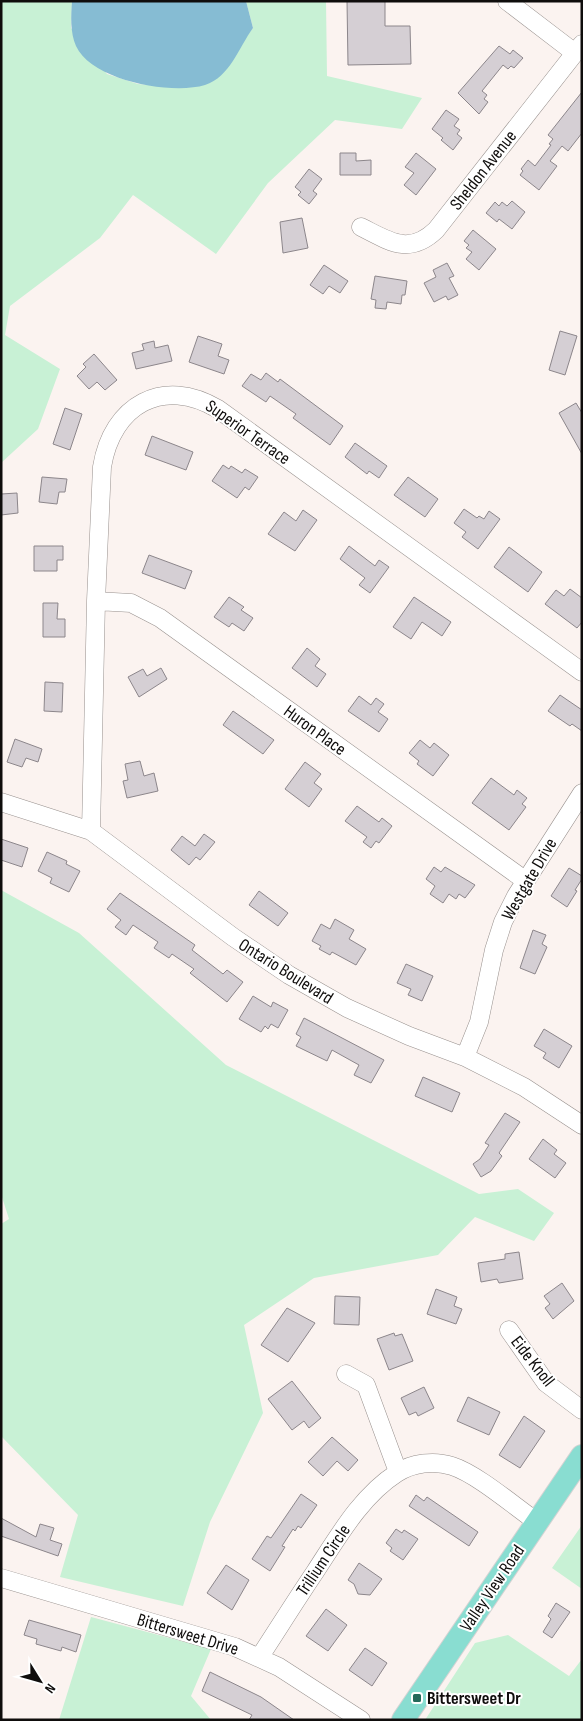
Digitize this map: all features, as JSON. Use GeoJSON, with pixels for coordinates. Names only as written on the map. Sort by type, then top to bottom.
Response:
{"type":"FeatureCollection","features":[{"type":"Feature","properties":{"kind":"main road","name":"Valley View Road"},"geometry":{"type":"LineString","coordinates":[[403,1720],[582,1456]]}},
{"type":"Feature","properties":{"kind":"street"},"geometry":{"type":"LineString","coordinates":[[507,1],[578,49]]}},
{"type":"Feature","properties":{"kind":"street","name":"Sheldon Avenue"},"geometry":{"type":"LineString","coordinates":[[361,227],[402,245],[426,240],[436,230],[578,49]]}},
{"type":"Feature","properties":{"kind":"street","name":"Superior Terrace"},"geometry":{"type":"LineString","coordinates":[[91,831],[96,601],[102,467],[105,447],[113,429],[126,414],[142,402],[162,396],[182,395],[201,399],[218,409],[582,672]]}},
{"type":"Feature","properties":{"kind":"street","name":"Huron Place"},"geometry":{"type":"LineString","coordinates":[[96,601],[131,603],[160,618],[526,881]]}},
{"type":"Feature","properties":{"kind":"street","name":"Westgate Drive"},"geometry":{"type":"LineString","coordinates":[[465,1057],[479,1022],[494,950],[503,922],[526,881],[582,794]]}},
{"type":"Feature","properties":{"kind":"street","name":"Ontario Boulevard"},"geometry":{"type":"LineString","coordinates":[[1,802],[91,831],[233,938],[289,975],[347,1008],[408,1036],[465,1057],[524,1087],[582,1125]]}},
{"type":"Feature","properties":{"kind":"street","name":"Eide Knoll"},"geometry":{"type":"LineString","coordinates":[[509,1330],[546,1383],[582,1410]]}},
{"type":"Feature","properties":{"kind":"street"},"geometry":{"type":"LineString","coordinates":[[346,1374],[366,1385],[398,1472]]}},
{"type":"Feature","properties":{"kind":"street","name":"Trillium Circle"},"geometry":{"type":"LineString","coordinates":[[259,1658],[350,1520],[376,1490],[398,1472],[418,1464],[434,1463],[451,1466],[466,1473],[537,1522]]}},
{"type":"Feature","properties":{"kind":"street","name":"Bittersweet Drive"},"geometry":{"type":"LineString","coordinates":[[1,1578],[190,1632],[235,1647],[287,1672],[361,1720]]}},
{"type":"Feature","properties":{"kind":"green space"},"geometry":{"type":"Polygon","coordinates":[[[1,1],[72,1],[71,28],[107,74],[138,84],[171,87],[239,46],[253,28],[246,1],[326,1],[327,76],[422,98],[402,129],[335,120],[268,183],[216,254],[133,195],[100,238],[10,306],[5,335],[60,369],[38,429],[1,463],[1,1]]]}},
{"type":"Feature","properties":{"kind":"green space"},"geometry":{"type":"Polygon","coordinates":[[[1,890],[79,933],[226,1065],[479,1194],[518,1189],[554,1213],[534,1241],[475,1217],[438,1255],[314,1278],[244,1325],[263,1413],[210,1522],[183,1606],[60,1577],[78,1515],[1,1436],[1,1224],[9,1219],[1,1194],[1,890]]]}},
{"type":"Feature","properties":{"kind":"green space"},"geometry":{"type":"Polygon","coordinates":[[[582,1525],[582,1589],[552,1568],[582,1525]]]}},
{"type":"Feature","properties":{"kind":"green space"},"geometry":{"type":"Polygon","coordinates":[[[91,1617],[211,1649],[191,1696],[211,1720],[59,1720],[91,1617]]]}},
{"type":"Feature","properties":{"kind":"green space"},"geometry":{"type":"Polygon","coordinates":[[[508,1635],[569,1676],[582,1659],[582,1720],[425,1720],[475,1643],[508,1635]]]}},
{"type":"Feature","properties":{"kind":"water"},"geometry":{"type":"Polygon","coordinates":[[[72,1],[246,1],[253,28],[233,61],[214,81],[191,88],[154,86],[115,76],[98,68],[85,58],[76,46],[73,35],[72,1]]]}},
{"type":"Feature","properties":{"kind":"building"},"geometry":{"type":"Polygon","coordinates":[[[347,1],[385,1],[385,26],[410,26],[411,64],[348,65],[347,1]]]}},
{"type":"Feature","properties":{"kind":"building"},"geometry":{"type":"Polygon","coordinates":[[[499,46],[510,54],[513,50],[523,58],[514,68],[511,66],[508,69],[503,65],[482,91],[487,95],[484,99],[488,102],[479,114],[458,93],[499,46]]]}},
{"type":"Feature","properties":{"kind":"building"},"geometry":{"type":"Polygon","coordinates":[[[582,92],[582,133],[568,151],[562,146],[550,161],[557,166],[539,190],[520,175],[523,171],[521,169],[528,160],[535,166],[551,145],[549,144],[553,139],[548,135],[582,92]]]}},
{"type":"Feature","properties":{"kind":"building"},"geometry":{"type":"Polygon","coordinates":[[[446,110],[459,119],[454,126],[460,130],[457,134],[462,138],[453,150],[432,129],[446,110]]]}},
{"type":"Feature","properties":{"kind":"building"},"geometry":{"type":"Polygon","coordinates":[[[340,153],[356,153],[356,161],[371,160],[371,175],[340,175],[340,153]]]}},
{"type":"Feature","properties":{"kind":"building"},"geometry":{"type":"Polygon","coordinates":[[[416,153],[436,169],[416,195],[404,185],[414,173],[405,167],[416,153]]]}},
{"type":"Feature","properties":{"kind":"building"},"geometry":{"type":"Polygon","coordinates":[[[309,169],[322,179],[313,191],[317,194],[309,204],[298,195],[301,192],[295,187],[309,169]]]}},
{"type":"Feature","properties":{"kind":"building"},"geometry":{"type":"Polygon","coordinates":[[[512,201],[525,212],[512,229],[499,219],[497,222],[486,213],[495,202],[499,206],[502,202],[507,206],[512,201]]]}},
{"type":"Feature","properties":{"kind":"building"},"geometry":{"type":"Polygon","coordinates":[[[302,218],[308,248],[283,253],[280,222],[302,218]]]}},
{"type":"Feature","properties":{"kind":"building"},"geometry":{"type":"Polygon","coordinates":[[[473,230],[496,249],[479,270],[466,259],[472,252],[466,248],[469,245],[464,241],[473,230]]]}},
{"type":"Feature","properties":{"kind":"building"},"geometry":{"type":"Polygon","coordinates":[[[447,263],[454,276],[449,278],[458,295],[448,300],[446,296],[434,302],[424,283],[436,277],[433,270],[447,263]]]}},
{"type":"Feature","properties":{"kind":"building"},"geometry":{"type":"Polygon","coordinates":[[[324,265],[348,281],[340,293],[329,286],[323,294],[310,285],[324,265]]]}},
{"type":"Feature","properties":{"kind":"building"},"geometry":{"type":"Polygon","coordinates":[[[375,276],[407,281],[405,295],[402,295],[401,304],[387,302],[386,309],[375,308],[376,300],[371,299],[375,276]]]}},
{"type":"Feature","properties":{"kind":"building"},"geometry":{"type":"Polygon","coordinates":[[[560,331],[577,336],[565,375],[549,370],[560,331]]]}},
{"type":"Feature","properties":{"kind":"building"},"geometry":{"type":"Polygon","coordinates":[[[198,336],[222,344],[218,356],[229,360],[224,374],[189,362],[198,336]]]}},
{"type":"Feature","properties":{"kind":"building"},"geometry":{"type":"Polygon","coordinates":[[[154,341],[155,348],[168,345],[172,361],[136,369],[132,353],[144,350],[142,344],[154,341]]]}},
{"type":"Feature","properties":{"kind":"building"},"geometry":{"type":"Polygon","coordinates":[[[94,354],[117,380],[105,390],[97,382],[89,389],[77,376],[86,367],[83,364],[94,354]]]}},
{"type":"Feature","properties":{"kind":"building"},"geometry":{"type":"Polygon","coordinates":[[[266,373],[278,382],[280,379],[343,426],[330,445],[293,418],[296,414],[270,396],[266,402],[242,386],[251,374],[261,380],[266,373]]]}},
{"type":"Feature","properties":{"kind":"building"},"geometry":{"type":"Polygon","coordinates":[[[576,403],[582,413],[582,454],[559,413],[576,403]]]}},
{"type":"Feature","properties":{"kind":"building"},"geometry":{"type":"Polygon","coordinates":[[[65,408],[82,414],[70,450],[53,444],[65,408]]]}},
{"type":"Feature","properties":{"kind":"building"},"geometry":{"type":"Polygon","coordinates":[[[152,436],[193,452],[186,470],[145,455],[152,436]]]}},
{"type":"Feature","properties":{"kind":"building"},"geometry":{"type":"Polygon","coordinates":[[[355,443],[387,466],[379,478],[369,471],[367,474],[345,457],[355,443]]]}},
{"type":"Feature","properties":{"kind":"building"},"geometry":{"type":"Polygon","coordinates":[[[223,465],[229,469],[231,466],[242,473],[245,469],[258,477],[249,490],[245,487],[237,498],[212,481],[223,465]]]}},
{"type":"Feature","properties":{"kind":"building"},"geometry":{"type":"Polygon","coordinates":[[[42,477],[67,479],[65,492],[59,492],[57,504],[39,502],[42,477]]]}},
{"type":"Feature","properties":{"kind":"building"},"geometry":{"type":"Polygon","coordinates":[[[408,477],[438,499],[425,517],[394,495],[408,477]]]}},
{"type":"Feature","properties":{"kind":"building"},"geometry":{"type":"Polygon","coordinates":[[[17,493],[18,513],[1,515],[1,494],[17,493]]]}},
{"type":"Feature","properties":{"kind":"building"},"geometry":{"type":"Polygon","coordinates":[[[464,509],[477,518],[479,516],[484,519],[489,511],[500,519],[478,549],[462,537],[466,532],[454,523],[464,509]]]}},
{"type":"Feature","properties":{"kind":"building"},"geometry":{"type":"Polygon","coordinates":[[[303,510],[317,520],[295,551],[268,534],[284,512],[296,521],[303,510]]]}},
{"type":"Feature","properties":{"kind":"building"},"geometry":{"type":"Polygon","coordinates":[[[34,546],[63,546],[63,560],[57,560],[57,571],[34,571],[34,546]]]}},
{"type":"Feature","properties":{"kind":"building"},"geometry":{"type":"Polygon","coordinates":[[[349,546],[375,566],[379,560],[389,567],[370,593],[359,585],[365,578],[340,559],[349,546]]]}},
{"type":"Feature","properties":{"kind":"building"},"geometry":{"type":"Polygon","coordinates":[[[509,547],[542,572],[528,592],[494,567],[509,547]]]}},
{"type":"Feature","properties":{"kind":"building"},"geometry":{"type":"Polygon","coordinates":[[[149,555],[192,571],[185,589],[142,573],[149,555]]]}},
{"type":"Feature","properties":{"kind":"building"},"geometry":{"type":"Polygon","coordinates":[[[570,589],[582,598],[582,622],[577,628],[545,604],[556,590],[564,596],[570,589]]]}},
{"type":"Feature","properties":{"kind":"building"},"geometry":{"type":"Polygon","coordinates":[[[229,597],[244,607],[241,610],[253,618],[244,631],[232,623],[229,627],[214,617],[229,597]]]}},
{"type":"Feature","properties":{"kind":"building"},"geometry":{"type":"Polygon","coordinates":[[[414,597],[451,622],[442,636],[422,622],[411,639],[393,627],[414,597]]]}},
{"type":"Feature","properties":{"kind":"building"},"geometry":{"type":"Polygon","coordinates":[[[43,603],[58,603],[57,619],[65,619],[65,637],[43,637],[43,603]]]}},
{"type":"Feature","properties":{"kind":"building"},"geometry":{"type":"Polygon","coordinates":[[[307,648],[320,659],[315,666],[326,674],[317,687],[292,668],[307,648]]]}},
{"type":"Feature","properties":{"kind":"building"},"geometry":{"type":"Polygon","coordinates":[[[161,668],[167,679],[139,697],[128,677],[143,669],[147,676],[161,668]]]}},
{"type":"Feature","properties":{"kind":"building"},"geometry":{"type":"Polygon","coordinates":[[[45,682],[63,683],[62,712],[44,711],[45,682]]]}},
{"type":"Feature","properties":{"kind":"building"},"geometry":{"type":"Polygon","coordinates":[[[560,695],[582,710],[582,731],[572,724],[570,726],[548,711],[560,695]]]}},
{"type":"Feature","properties":{"kind":"building"},"geometry":{"type":"Polygon","coordinates":[[[359,696],[371,705],[376,698],[384,704],[378,712],[388,719],[379,732],[348,711],[359,696]]]}},
{"type":"Feature","properties":{"kind":"building"},"geometry":{"type":"Polygon","coordinates":[[[233,711],[274,740],[263,754],[223,725],[233,711]]]}},
{"type":"Feature","properties":{"kind":"building"},"geometry":{"type":"Polygon","coordinates":[[[15,739],[42,749],[38,762],[26,758],[22,767],[7,762],[15,739]]]}},
{"type":"Feature","properties":{"kind":"building"},"geometry":{"type":"Polygon","coordinates":[[[420,740],[430,748],[434,743],[449,755],[433,776],[417,764],[419,761],[409,753],[420,740]]]}},
{"type":"Feature","properties":{"kind":"building"},"geometry":{"type":"Polygon","coordinates":[[[140,761],[144,776],[154,773],[158,791],[127,798],[123,781],[128,780],[125,764],[140,761]]]}},
{"type":"Feature","properties":{"kind":"building"},"geometry":{"type":"Polygon","coordinates":[[[305,762],[321,774],[314,783],[322,789],[309,807],[285,789],[305,762]]]}},
{"type":"Feature","properties":{"kind":"building"},"geometry":{"type":"Polygon","coordinates":[[[491,778],[514,795],[517,790],[527,798],[522,804],[526,807],[509,830],[472,803],[491,778]]]}},
{"type":"Feature","properties":{"kind":"building"},"geometry":{"type":"Polygon","coordinates":[[[357,806],[379,822],[382,818],[392,826],[379,843],[376,841],[371,848],[363,842],[367,837],[345,821],[357,806]]]}},
{"type":"Feature","properties":{"kind":"building"},"geometry":{"type":"Polygon","coordinates":[[[204,834],[215,842],[200,860],[196,857],[189,865],[171,850],[182,836],[195,846],[204,834]]]}},
{"type":"Feature","properties":{"kind":"building"},"geometry":{"type":"Polygon","coordinates":[[[1,839],[28,848],[22,867],[1,860],[1,839]]]}},
{"type":"Feature","properties":{"kind":"building"},"geometry":{"type":"Polygon","coordinates":[[[47,852],[67,861],[66,864],[80,871],[69,892],[50,883],[52,878],[38,871],[47,852]]]}},
{"type":"Feature","properties":{"kind":"building"},"geometry":{"type":"Polygon","coordinates":[[[434,867],[441,872],[445,867],[475,885],[465,898],[459,894],[456,899],[449,894],[443,903],[430,894],[435,886],[426,879],[434,867]]]}},
{"type":"Feature","properties":{"kind":"building"},"geometry":{"type":"Polygon","coordinates":[[[569,868],[582,876],[582,879],[567,907],[551,896],[569,868]]]}},
{"type":"Feature","properties":{"kind":"building"},"geometry":{"type":"Polygon","coordinates":[[[259,891],[288,913],[278,926],[249,905],[259,891]]]}},
{"type":"Feature","properties":{"kind":"building"},"geometry":{"type":"Polygon","coordinates":[[[120,893],[195,945],[192,950],[223,974],[227,970],[243,982],[227,1002],[190,973],[194,969],[172,954],[169,958],[154,948],[158,942],[133,925],[126,935],[115,927],[121,920],[107,909],[120,893]]]}},
{"type":"Feature","properties":{"kind":"building"},"geometry":{"type":"Polygon","coordinates":[[[335,919],[354,930],[349,939],[366,949],[356,965],[332,952],[330,955],[319,949],[321,946],[312,941],[321,924],[330,929],[335,919]]]}},
{"type":"Feature","properties":{"kind":"building"},"geometry":{"type":"Polygon","coordinates":[[[533,930],[546,935],[542,944],[547,947],[535,974],[520,968],[533,930]]]}},
{"type":"Feature","properties":{"kind":"building"},"geometry":{"type":"Polygon","coordinates":[[[406,964],[433,976],[422,1001],[408,995],[411,989],[397,983],[406,964]]]}},
{"type":"Feature","properties":{"kind":"building"},"geometry":{"type":"Polygon","coordinates":[[[253,996],[271,1007],[273,1002],[288,1010],[278,1028],[271,1024],[268,1029],[265,1026],[261,1032],[239,1019],[253,996]]]}},
{"type":"Feature","properties":{"kind":"building"},"geometry":{"type":"Polygon","coordinates":[[[304,1018],[384,1060],[371,1083],[354,1075],[359,1065],[332,1050],[327,1061],[296,1046],[301,1037],[296,1034],[304,1018]]]}},
{"type":"Feature","properties":{"kind":"building"},"geometry":{"type":"Polygon","coordinates":[[[544,1029],[572,1046],[559,1068],[543,1058],[546,1053],[534,1046],[544,1029]]]}},
{"type":"Feature","properties":{"kind":"building"},"geometry":{"type":"Polygon","coordinates":[[[423,1077],[460,1093],[452,1112],[415,1096],[423,1077]]]}},
{"type":"Feature","properties":{"kind":"building"},"geometry":{"type":"Polygon","coordinates":[[[505,1113],[520,1122],[499,1153],[502,1156],[491,1171],[481,1177],[473,1164],[480,1159],[489,1145],[485,1143],[505,1113]]]}},
{"type":"Feature","properties":{"kind":"building"},"geometry":{"type":"Polygon","coordinates":[[[543,1139],[557,1150],[554,1154],[566,1163],[555,1178],[529,1159],[543,1139]]]}},
{"type":"Feature","properties":{"kind":"building"},"geometry":{"type":"Polygon","coordinates":[[[519,1252],[523,1279],[499,1283],[497,1279],[481,1282],[478,1263],[505,1259],[505,1254],[519,1252]]]}},
{"type":"Feature","properties":{"kind":"building"},"geometry":{"type":"Polygon","coordinates":[[[562,1283],[574,1301],[553,1319],[545,1308],[550,1304],[544,1296],[562,1283]]]}},
{"type":"Feature","properties":{"kind":"building"},"geometry":{"type":"Polygon","coordinates":[[[436,1289],[457,1297],[454,1306],[462,1309],[456,1324],[427,1314],[436,1289]]]}},
{"type":"Feature","properties":{"kind":"building"},"geometry":{"type":"Polygon","coordinates":[[[335,1296],[360,1297],[359,1325],[334,1324],[335,1296]]]}},
{"type":"Feature","properties":{"kind":"building"},"geometry":{"type":"Polygon","coordinates":[[[287,1308],[315,1323],[288,1362],[261,1345],[287,1308]]]}},
{"type":"Feature","properties":{"kind":"building"},"geometry":{"type":"Polygon","coordinates":[[[394,1333],[395,1336],[402,1334],[413,1361],[389,1370],[377,1339],[394,1333]]]}},
{"type":"Feature","properties":{"kind":"building"},"geometry":{"type":"Polygon","coordinates":[[[292,1381],[321,1418],[309,1428],[304,1421],[292,1430],[268,1399],[292,1381]]]}},
{"type":"Feature","properties":{"kind":"building"},"geometry":{"type":"Polygon","coordinates":[[[424,1387],[434,1408],[418,1416],[416,1412],[409,1415],[401,1398],[424,1387]]]}},
{"type":"Feature","properties":{"kind":"building"},"geometry":{"type":"Polygon","coordinates":[[[468,1397],[500,1412],[489,1435],[457,1421],[468,1397]]]}},
{"type":"Feature","properties":{"kind":"building"},"geometry":{"type":"Polygon","coordinates":[[[524,1416],[545,1431],[520,1468],[499,1455],[524,1416]]]}},
{"type":"Feature","properties":{"kind":"building"},"geometry":{"type":"Polygon","coordinates":[[[332,1437],[358,1460],[348,1471],[337,1461],[323,1476],[308,1462],[332,1437]]]}},
{"type":"Feature","properties":{"kind":"building"},"geometry":{"type":"Polygon","coordinates":[[[301,1494],[317,1505],[301,1528],[298,1526],[295,1531],[293,1529],[282,1546],[285,1547],[270,1571],[252,1559],[267,1536],[271,1538],[301,1494]]]}},
{"type":"Feature","properties":{"kind":"building"},"geometry":{"type":"Polygon","coordinates":[[[416,1495],[424,1501],[427,1497],[478,1532],[469,1546],[409,1506],[416,1495]]]}},
{"type":"Feature","properties":{"kind":"building"},"geometry":{"type":"Polygon","coordinates":[[[1,1518],[36,1537],[40,1524],[54,1528],[50,1540],[62,1544],[58,1556],[1,1536],[1,1518]]]}},
{"type":"Feature","properties":{"kind":"building"},"geometry":{"type":"Polygon","coordinates":[[[396,1529],[402,1533],[404,1530],[418,1539],[403,1560],[390,1551],[392,1548],[386,1543],[396,1529]]]}},
{"type":"Feature","properties":{"kind":"building"},"geometry":{"type":"Polygon","coordinates":[[[359,1563],[382,1579],[370,1595],[358,1594],[354,1584],[348,1580],[359,1563]]]}},
{"type":"Feature","properties":{"kind":"building"},"geometry":{"type":"Polygon","coordinates":[[[226,1565],[249,1580],[232,1610],[207,1593],[226,1565]]]}},
{"type":"Feature","properties":{"kind":"building"},"geometry":{"type":"Polygon","coordinates":[[[556,1603],[570,1612],[552,1638],[543,1632],[551,1619],[548,1616],[556,1603]]]}},
{"type":"Feature","properties":{"kind":"building"},"geometry":{"type":"Polygon","coordinates":[[[326,1609],[347,1625],[328,1651],[306,1636],[326,1609]]]}},
{"type":"Feature","properties":{"kind":"building"},"geometry":{"type":"Polygon","coordinates":[[[29,1620],[81,1635],[76,1652],[62,1647],[61,1651],[36,1644],[37,1639],[24,1635],[29,1620]]]}},
{"type":"Feature","properties":{"kind":"building"},"geometry":{"type":"Polygon","coordinates":[[[365,1648],[387,1663],[372,1686],[349,1670],[365,1648]]]}},
{"type":"Feature","properties":{"kind":"building"},"geometry":{"type":"Polygon","coordinates":[[[210,1672],[261,1697],[294,1720],[249,1720],[252,1715],[202,1691],[210,1672]]]}},
{"type":"Feature","properties":{"kind":"place","name":"Bittersweet Dr"},"geometry":{"type":"Point","coordinates":[417,1698]}}]}
